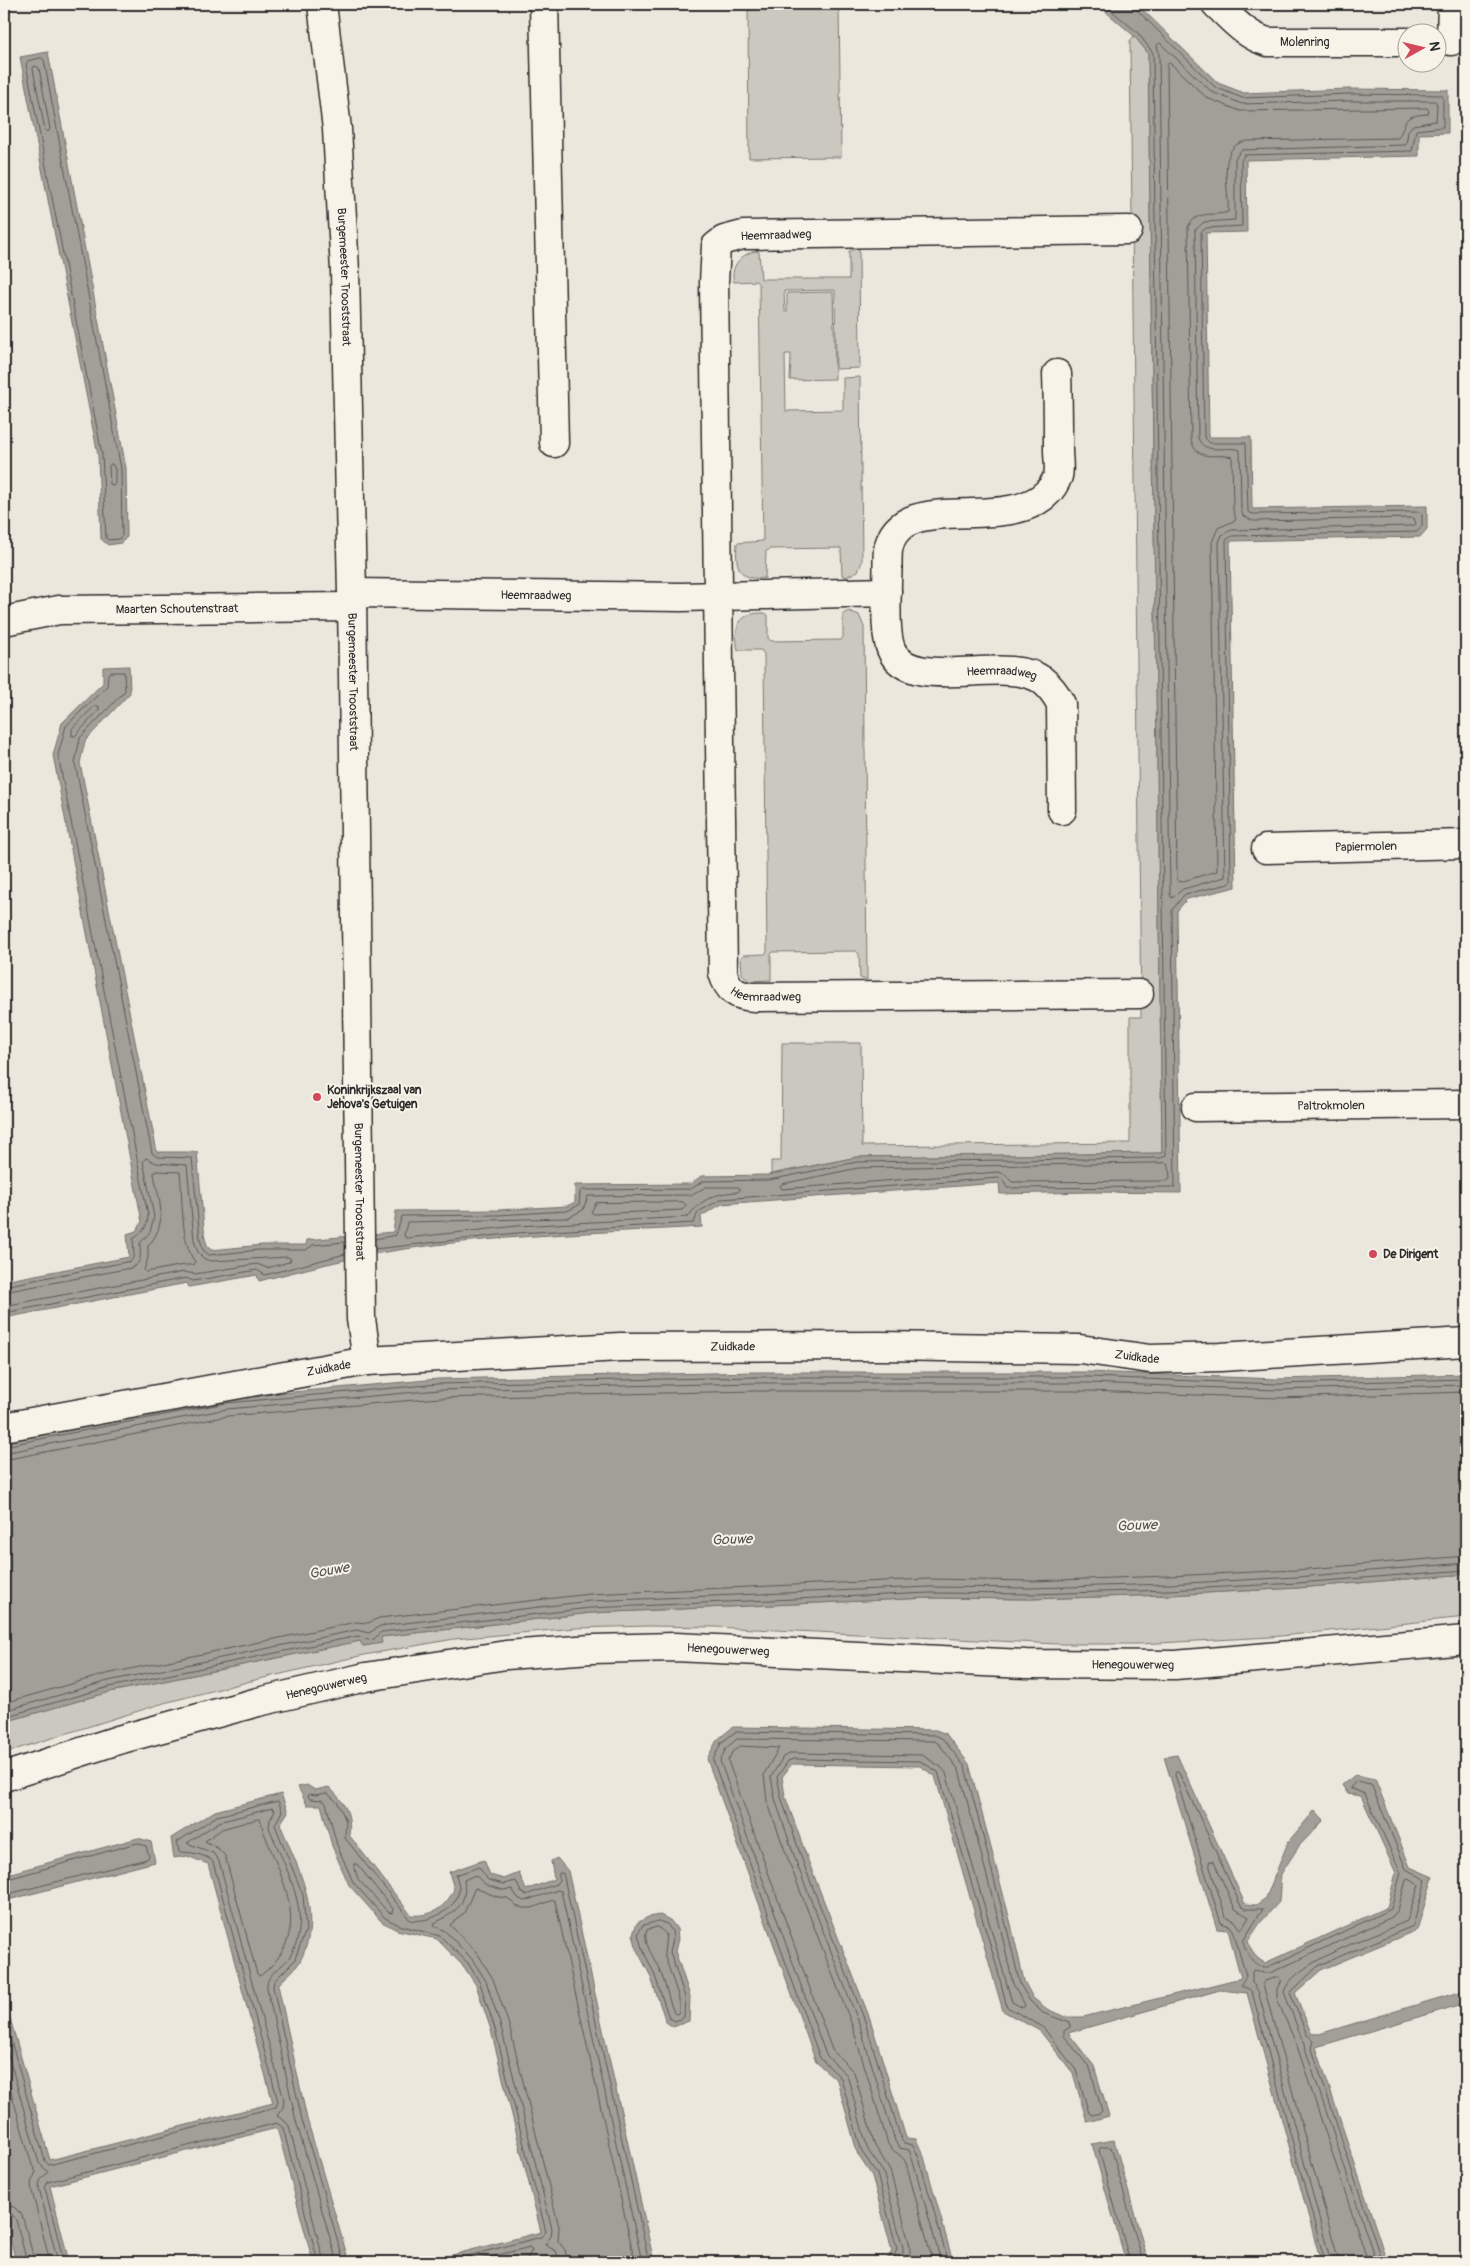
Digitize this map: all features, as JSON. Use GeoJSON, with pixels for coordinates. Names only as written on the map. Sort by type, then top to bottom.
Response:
{"type":"FeatureCollection","features":[{"type":"Feature","properties":{"kind":"street","name":"Burgemeester Trooststraat"},"geometry":{"type":"LineString","coordinates":[[322,4],[336,129],[345,271],[352,600],[361,1319],[367,1361]]}},
{"type":"Feature","properties":{"kind":"street"},"geometry":{"type":"LineString","coordinates":[[544,4],[554,443]]}},
{"type":"Feature","properties":{"kind":"street","name":"Molenring"},"geometry":{"type":"LineString","coordinates":[[1216,4],[1247,33],[1257,39],[1268,42],[1398,42]]}},
{"type":"Feature","properties":{"kind":"street"},"geometry":{"type":"LineString","coordinates":[[1452,4],[1452,41]]}},
{"type":"Feature","properties":{"kind":"street","name":"Heemraadweg"},"geometry":{"type":"LineString","coordinates":[[1128,230],[743,235],[724,240],[716,246],[714,264],[723,973],[726,984],[733,992],[744,997],[1139,994]]}},
{"type":"Feature","properties":{"kind":"street","name":"Heemraadweg"},"geometry":{"type":"LineString","coordinates":[[1057,374],[1058,475],[1048,492],[1034,502],[1017,510],[998,514],[930,514],[904,524],[894,535],[888,549],[887,592],[888,636],[891,649],[899,661],[912,669],[1027,673],[1041,679],[1053,689],[1061,704],[1062,810]]}},
{"type":"Feature","properties":{"kind":"street","name":"Heemraadweg"},"geometry":{"type":"LineString","coordinates":[[352,600],[887,592]]}},
{"type":"Feature","properties":{"kind":"street","name":"Maarten Schoutenstraat"},"geometry":{"type":"LineString","coordinates":[[4,621],[59,610],[352,600]]}},
{"type":"Feature","properties":{"kind":"street","name":"Papiermolen"},"geometry":{"type":"LineString","coordinates":[[1266,849],[1466,844]]}},
{"type":"Feature","properties":{"kind":"street","name":"Paltrokmolen"},"geometry":{"type":"LineString","coordinates":[[1196,1107],[1466,1104]]}},
{"type":"Feature","properties":{"kind":"street","name":"Zuidkade"},"geometry":{"type":"LineString","coordinates":[[4,1427],[367,1361],[620,1347],[881,1346],[1060,1349],[1150,1358],[1220,1358],[1466,1342]]}},
{"type":"Feature","properties":{"kind":"street","name":"Henegouwerweg"},"geometry":{"type":"LineString","coordinates":[[4,1777],[118,1740],[258,1702],[366,1677],[506,1655],[592,1649],[675,1647],[1026,1664],[1174,1665],[1466,1640]]}},
{"type":"Feature","properties":{"kind":"shaded area"},"geometry":{"type":"Polygon","coordinates":[[[748,4],[839,4],[841,157],[749,158],[748,4]]]}},
{"type":"Feature","properties":{"kind":"shaded area"},"geometry":{"type":"Polygon","coordinates":[[[1134,36],[1148,53],[1162,1153],[857,1157],[771,1174],[771,1161],[781,1161],[782,1043],[861,1043],[862,1146],[1130,1143],[1130,1017],[1141,1017],[1130,41],[1134,36]]]}},
{"type":"Feature","properties":{"kind":"shaded area"},"geometry":{"type":"Polygon","coordinates":[[[859,248],[860,368],[836,369],[835,290],[784,291],[785,312],[787,312],[787,293],[833,292],[835,379],[790,380],[791,354],[785,354],[786,411],[843,410],[843,378],[860,377],[862,562],[858,571],[846,577],[842,575],[841,548],[770,549],[766,551],[765,578],[749,577],[740,570],[738,565],[737,543],[763,541],[759,285],[756,281],[734,282],[733,271],[742,258],[756,251],[759,252],[761,279],[849,279],[849,251],[859,248]]]}},
{"type":"Feature","properties":{"kind":"shaded area"},"geometry":{"type":"Polygon","coordinates":[[[849,611],[859,615],[864,627],[867,980],[860,978],[859,954],[856,951],[773,952],[771,954],[771,980],[749,981],[742,974],[741,957],[743,955],[765,954],[767,952],[764,654],[761,650],[738,650],[737,627],[749,615],[765,613],[768,615],[768,638],[771,641],[841,640],[843,637],[843,614],[849,611]]]}},
{"type":"Feature","properties":{"kind":"shaded area"},"geometry":{"type":"Polygon","coordinates":[[[1466,1574],[1466,1617],[1271,1637],[1140,1644],[1058,1644],[715,1627],[650,1626],[576,1628],[454,1639],[364,1655],[164,1703],[4,1753],[4,1722],[110,1692],[360,1641],[363,1646],[381,1643],[380,1637],[591,1613],[930,1598],[1031,1599],[1169,1595],[1298,1588],[1466,1574]]]}},
{"type":"Feature","properties":{"kind":"water"},"geometry":{"type":"Polygon","coordinates":[[[1097,4],[1137,4],[1218,83],[1244,93],[1348,89],[1448,90],[1448,133],[1419,134],[1419,156],[1246,160],[1247,232],[1206,233],[1209,437],[1251,437],[1252,509],[1427,506],[1427,529],[1420,537],[1230,541],[1236,887],[1187,899],[1177,911],[1181,1193],[1090,1192],[1000,1194],[999,1183],[722,1204],[701,1216],[702,1227],[547,1235],[430,1246],[358,1257],[259,1281],[257,1275],[189,1287],[187,1283],[4,1318],[4,1281],[129,1257],[127,1234],[136,1231],[142,1222],[53,755],[62,723],[103,683],[103,667],[129,666],[130,693],[85,741],[80,763],[157,1152],[197,1152],[205,1239],[211,1250],[262,1245],[306,1245],[307,1240],[393,1232],[396,1211],[498,1210],[567,1206],[575,1202],[575,1185],[691,1184],[701,1176],[768,1175],[857,1157],[1162,1153],[1148,53],[1134,36],[1097,4]]]}},
{"type":"Feature","properties":{"kind":"water"},"geometry":{"type":"Polygon","coordinates":[[[48,52],[126,468],[127,537],[121,543],[108,545],[101,539],[98,455],[20,57],[48,52]]]}},
{"type":"Feature","properties":{"kind":"water","name":"Gouwe"},"geometry":{"type":"Polygon","coordinates":[[[756,1372],[1088,1372],[1278,1379],[1466,1374],[1466,1574],[1298,1588],[1169,1595],[1031,1599],[930,1598],[591,1613],[381,1637],[382,1643],[363,1646],[360,1641],[110,1692],[4,1722],[4,1442],[226,1398],[438,1379],[756,1372]]]}},
{"type":"Feature","properties":{"kind":"water"},"geometry":{"type":"Polygon","coordinates":[[[733,1727],[936,1730],[946,1734],[969,1764],[1024,1981],[1033,1998],[1047,2009],[1065,2017],[1083,2017],[1241,1978],[1228,1930],[1217,1929],[1164,1757],[1177,1755],[1245,1904],[1256,1905],[1266,1898],[1288,1842],[1315,1810],[1324,1820],[1299,1846],[1281,1874],[1279,1902],[1260,1923],[1248,1941],[1254,1954],[1265,1963],[1387,1907],[1396,1873],[1361,1796],[1348,1794],[1342,1785],[1355,1775],[1375,1779],[1410,1867],[1433,1877],[1417,1930],[1321,1970],[1295,1993],[1311,2033],[1319,2034],[1466,1990],[1466,2003],[1316,2047],[1387,2262],[1321,2262],[1247,1993],[1220,1990],[1068,2033],[1094,2066],[1109,2116],[1087,2122],[1073,2073],[1040,2031],[1003,2011],[935,1776],[920,1766],[792,1764],[782,1777],[785,1796],[870,2019],[906,2138],[916,2139],[924,2157],[953,2262],[888,2262],[887,2259],[892,2251],[872,2176],[858,2155],[837,2080],[816,2062],[707,1759],[717,1740],[733,1727]]]}},
{"type":"Feature","properties":{"kind":"water"},"geometry":{"type":"Polygon","coordinates":[[[307,1785],[315,1790],[329,1787],[343,1803],[348,1814],[349,1835],[411,1915],[425,1914],[437,1910],[447,1901],[454,1889],[449,1872],[484,1860],[490,1875],[504,1879],[519,1873],[526,1890],[554,1879],[551,1861],[557,1858],[568,1871],[654,2262],[549,2262],[548,2257],[530,2262],[425,2262],[541,2232],[491,2030],[476,1985],[464,1967],[437,1939],[397,1930],[382,1922],[349,1885],[332,1846],[321,1805],[307,1805],[298,1787],[307,1785]]]}},
{"type":"Feature","properties":{"kind":"water"},"geometry":{"type":"Polygon","coordinates":[[[281,1794],[288,1812],[280,1824],[306,1892],[310,1928],[299,1963],[278,1985],[307,2119],[349,2262],[313,2262],[277,2128],[50,2186],[69,2262],[16,2262],[4,2215],[4,1997],[50,2160],[273,2103],[208,1864],[187,1856],[174,1858],[171,1838],[215,1811],[281,1794]]]}},
{"type":"Feature","properties":{"kind":"water"},"geometry":{"type":"Polygon","coordinates":[[[138,1838],[151,1842],[155,1862],[4,1901],[4,1875],[138,1838]]]}},
{"type":"Feature","properties":{"kind":"water"},"geometry":{"type":"Polygon","coordinates":[[[660,1915],[670,1920],[677,1929],[678,1939],[675,1951],[690,1996],[689,2021],[673,2027],[666,2022],[650,1975],[637,1950],[633,1934],[637,1923],[648,1917],[660,1915]]]}},
{"type":"Feature","properties":{"kind":"water"},"geometry":{"type":"Polygon","coordinates":[[[1114,2140],[1148,2262],[1126,2262],[1092,2144],[1114,2140]]]}},
{"type":"Feature","properties":{"kind":"place","name":"Koninkrijkszaal van Jehova's Getuigen"},"geometry":{"type":"Point","coordinates":[317,1097]}},
{"type":"Feature","properties":{"kind":"place","name":"De Dirigent"},"geometry":{"type":"Point","coordinates":[1373,1254]}}]}
